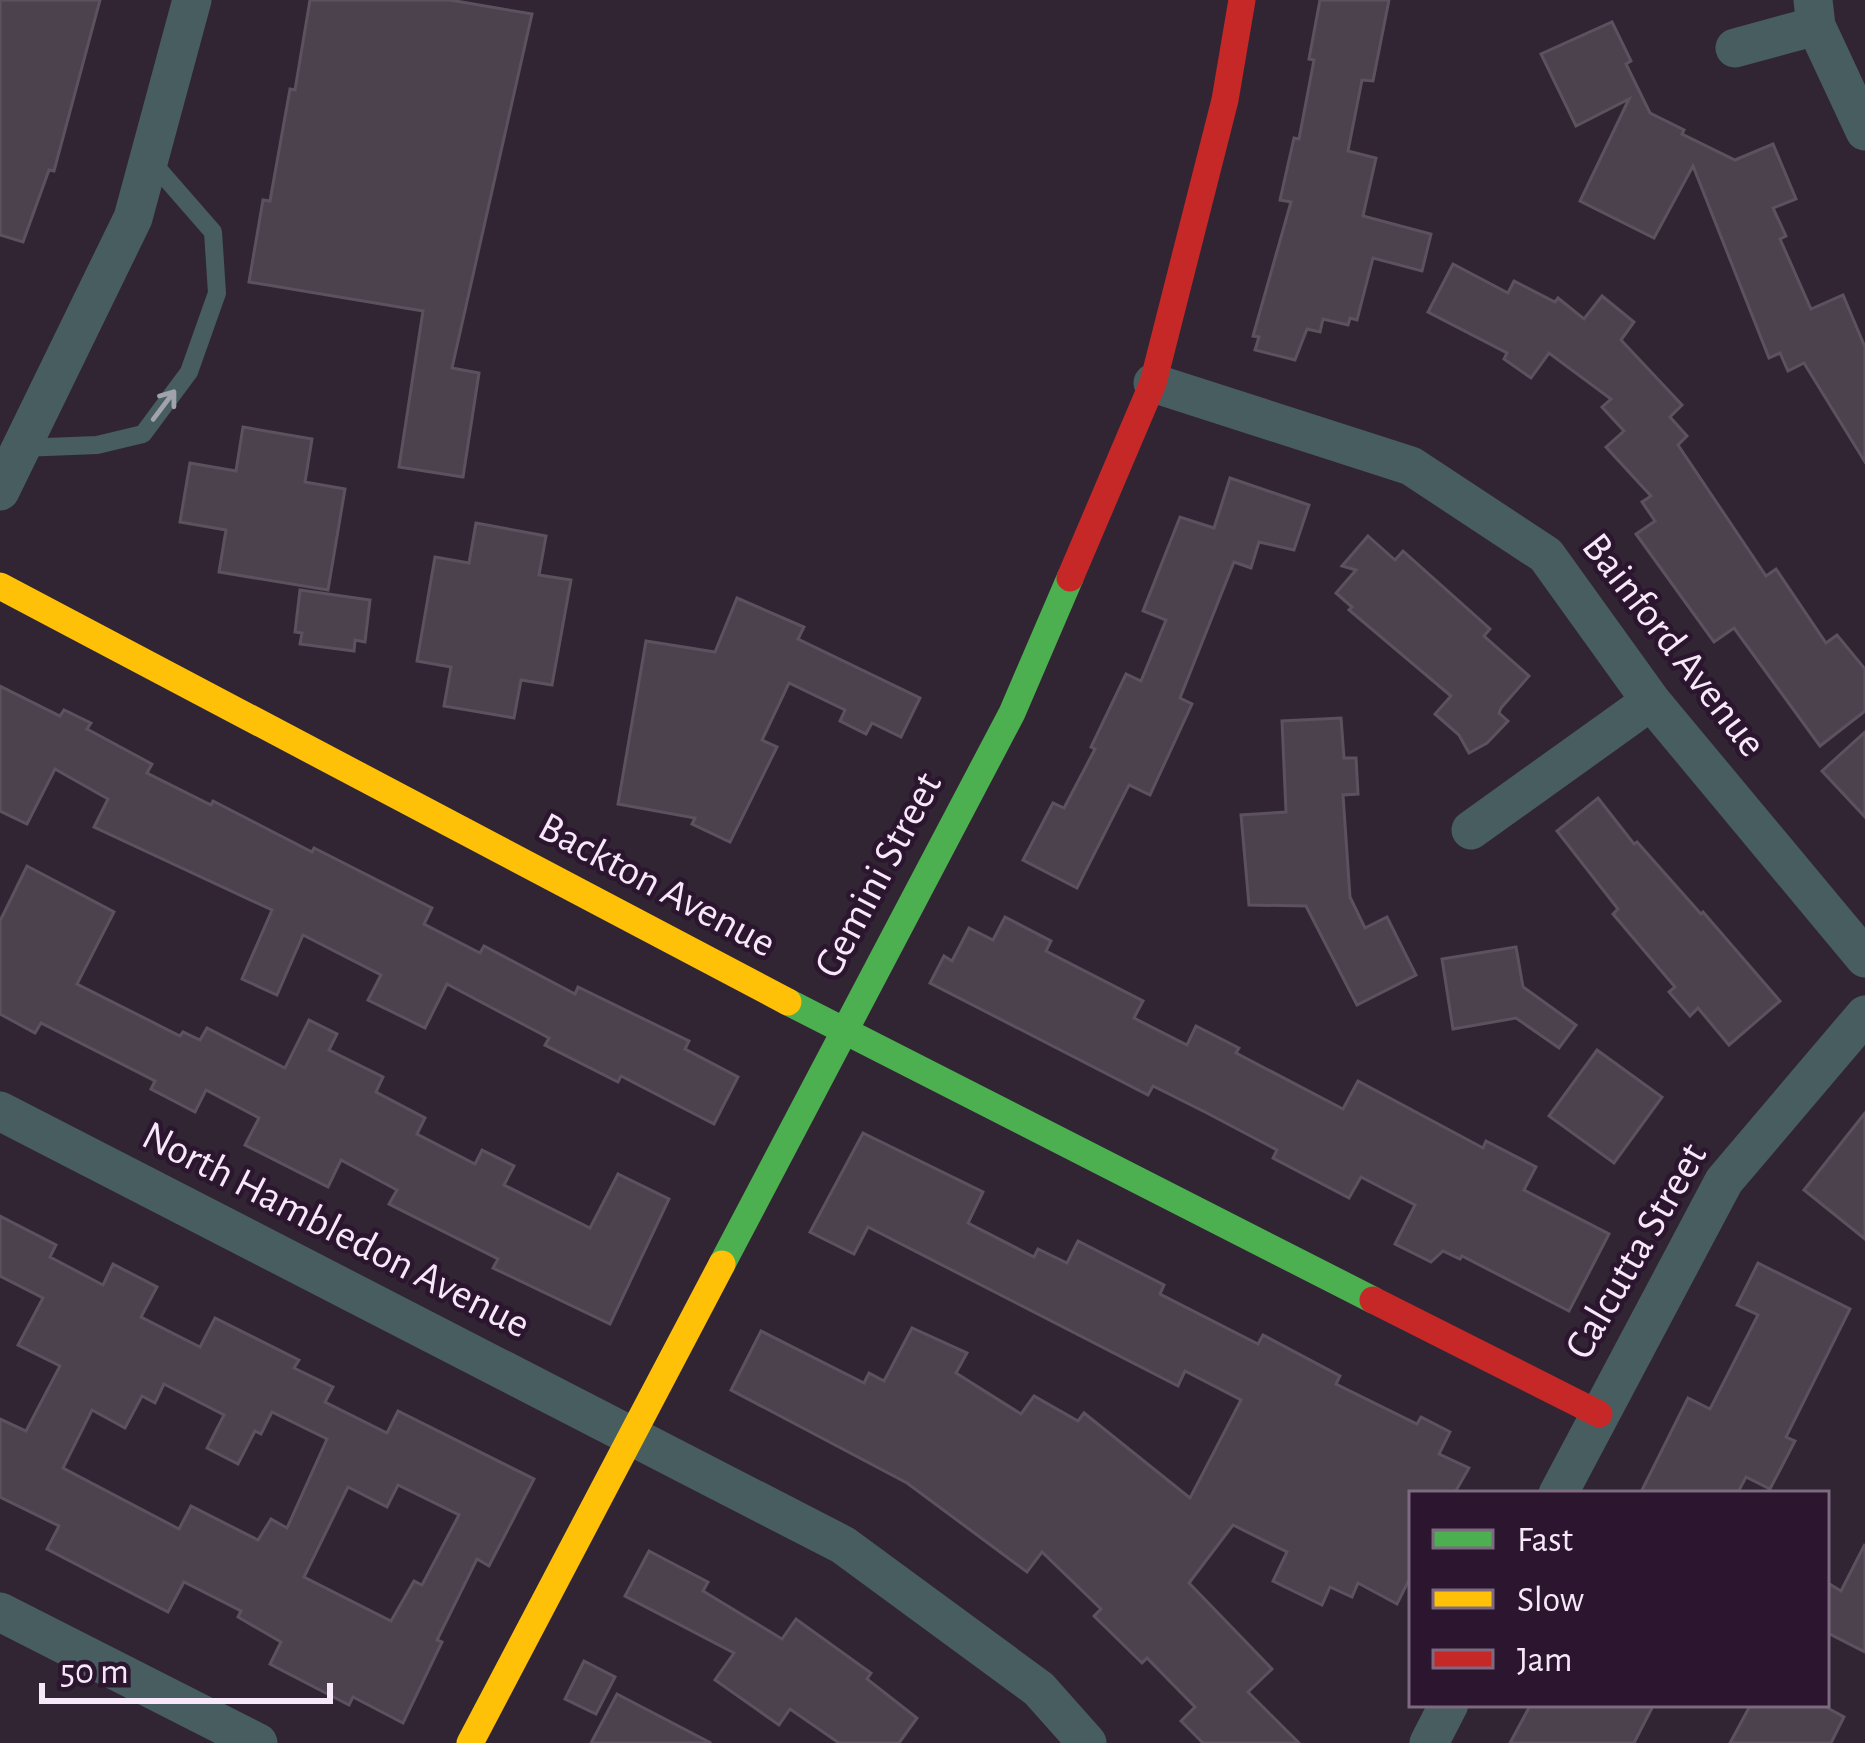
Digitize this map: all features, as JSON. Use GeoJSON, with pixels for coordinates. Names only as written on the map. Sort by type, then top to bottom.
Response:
{"type":"FeatureCollection","features":[{"type":"Feature","properties":{"kind":"street"},"geometry":{"type":"LineString","coordinates":[[0,491],[133,218],[192,0]]}},
{"type":"Feature","properties":{"kind":"street","name":"Gemini Street"},"geometry":{"type":"LineString","coordinates":[[470,1743],[1012,713],[1154,382],[1226,100],[1242,0]]}},
{"type":"Feature","properties":{"kind":"street"},"geometry":{"type":"LineString","coordinates":[[1735,48],[1815,13],[1865,131]]}},
{"type":"Feature","properties":{"kind":"street","name":"Bainford Avenue"},"geometry":{"type":"LineString","coordinates":[[1154,382],[1412,466],[1546,555],[1651,701],[1865,958]]}},
{"type":"Feature","properties":{"kind":"street","name":"Backton Avenue"},"geometry":{"type":"LineString","coordinates":[[0,586],[843,1031],[1599,1414]]}},
{"type":"Feature","properties":{"kind":"street"},"geometry":{"type":"LineString","coordinates":[[1471,830],[1651,701]]}},
{"type":"Feature","properties":{"kind":"street","name":"Calcutta Street"},"geometry":{"type":"LineString","coordinates":[[1560,1491],[1724,1181],[1865,1015]]}},
{"type":"Feature","properties":{"kind":"street","name":"North Hambledon Avenue"},"geometry":{"type":"LineString","coordinates":[[0,1111],[843,1545],[1039,1689],[1087,1743]]}},
{"type":"Feature","properties":{"kind":"street"},"geometry":{"type":"LineString","coordinates":[[0,1612],[258,1743]]}},
{"type":"Feature","properties":{"kind":"street"},"geometry":{"type":"LineString","coordinates":[[1429,1743],[1447,1707]]}},
{"type":"Feature","properties":{"kind":"lane"},"geometry":{"type":"LineString","coordinates":[[21,448],[97,445],[142,434],[189,372],[217,293],[213,232],[149,158]]}},
{"type":"Feature","properties":{"kind":"building"},"geometry":{"type":"Polygon","coordinates":[[[0,0],[100,0],[54,171],[49,170],[23,242],[0,235],[0,0]]]}},
{"type":"Feature","properties":{"kind":"building"},"geometry":{"type":"Polygon","coordinates":[[[310,0],[450,0],[532,14],[452,368],[479,373],[463,477],[399,467],[423,311],[249,282],[263,200],[270,201],[290,89],[295,90],[310,0]]]}},
{"type":"Feature","properties":{"kind":"building"},"geometry":{"type":"Polygon","coordinates":[[[1320,0],[1389,0],[1373,81],[1362,80],[1348,151],[1376,158],[1363,216],[1431,234],[1422,271],[1373,258],[1357,320],[1350,318],[1348,325],[1323,319],[1320,332],[1307,329],[1295,360],[1255,350],[1259,337],[1253,336],[1291,202],[1280,200],[1294,138],[1299,139],[1320,0]]]}},
{"type":"Feature","properties":{"kind":"building"},"geometry":{"type":"Polygon","coordinates":[[[1612,22],[1650,113],[1735,160],[1773,144],[1796,199],[1773,208],[1786,236],[1780,239],[1811,309],[1843,295],[1865,347],[1865,462],[1804,363],[1788,371],[1780,353],[1769,358],[1693,166],[1654,238],[1580,201],[1629,99],[1576,126],[1541,54],[1612,22]]]}},
{"type":"Feature","properties":{"kind":"building"},"geometry":{"type":"Polygon","coordinates":[[[1453,264],[1508,293],[1514,281],[1555,302],[1558,298],[1584,319],[1602,296],[1634,322],[1621,340],[1682,405],[1670,417],[1687,436],[1678,445],[1766,576],[1776,569],[1826,643],[1837,635],[1865,669],[1865,711],[1820,746],[1734,628],[1714,642],[1636,534],[1655,521],[1642,502],[1651,496],[1606,447],[1624,431],[1602,407],[1611,399],[1549,353],[1531,378],[1504,359],[1507,353],[1428,312],[1453,264]]]}},
{"type":"Feature","properties":{"kind":"building"},"geometry":{"type":"Polygon","coordinates":[[[243,427],[312,439],[305,482],[345,489],[328,590],[219,572],[226,530],[180,522],[190,463],[236,471],[243,427]]]}},
{"type":"Feature","properties":{"kind":"building"},"geometry":{"type":"Polygon","coordinates":[[[1230,478],[1309,505],[1294,550],[1259,542],[1251,568],[1234,562],[1180,698],[1192,704],[1150,795],[1129,785],[1077,888],[1023,860],[1053,803],[1064,808],[1126,674],[1141,681],[1166,620],[1143,611],[1180,517],[1214,528],[1230,478]]]}},
{"type":"Feature","properties":{"kind":"building"},"geometry":{"type":"Polygon","coordinates":[[[476,523],[546,536],[539,575],[571,580],[552,685],[521,680],[514,718],[444,706],[451,667],[417,661],[435,557],[469,563],[476,523]]]}},
{"type":"Feature","properties":{"kind":"building"},"geometry":{"type":"Polygon","coordinates":[[[1368,536],[1395,560],[1403,551],[1490,629],[1484,636],[1529,676],[1501,708],[1499,713],[1508,721],[1487,743],[1469,753],[1459,735],[1435,714],[1451,696],[1349,610],[1352,607],[1336,593],[1356,570],[1342,566],[1368,536]]]}},
{"type":"Feature","properties":{"kind":"building"},"geometry":{"type":"Polygon","coordinates":[[[300,590],[370,600],[365,642],[355,640],[354,651],[300,644],[302,633],[295,632],[300,590]]]}},
{"type":"Feature","properties":{"kind":"building"},"geometry":{"type":"Polygon","coordinates":[[[737,598],[804,627],[798,639],[920,698],[901,737],[872,723],[866,734],[840,721],[845,710],[789,683],[762,740],[777,747],[730,842],[692,824],[695,818],[618,804],[646,641],[715,652],[737,598]]]}},
{"type":"Feature","properties":{"kind":"building"},"geometry":{"type":"Polygon","coordinates":[[[0,686],[60,716],[64,710],[91,723],[87,729],[152,764],[147,773],[312,852],[314,848],[432,908],[424,924],[480,953],[484,946],[575,994],[578,987],[689,1041],[685,1049],[738,1077],[714,1124],[621,1076],[618,1082],[545,1045],[549,1038],[447,984],[425,1028],[368,1000],[381,975],[303,935],[277,995],[242,979],[272,910],[94,827],[108,799],[55,769],[27,824],[0,811],[0,686]]]}},
{"type":"Feature","properties":{"kind":"building"},"geometry":{"type":"Polygon","coordinates":[[[1341,718],[1344,758],[1356,758],[1358,794],[1343,795],[1350,897],[1365,928],[1387,917],[1416,975],[1357,1005],[1306,906],[1249,905],[1241,815],[1286,812],[1282,721],[1341,718]]]}},
{"type":"Feature","properties":{"kind":"building"},"geometry":{"type":"Polygon","coordinates":[[[1865,732],[1865,817],[1822,771],[1865,732]]]}},
{"type":"Feature","properties":{"kind":"building"},"geometry":{"type":"Polygon","coordinates":[[[1598,798],[1634,844],[1703,912],[1780,1001],[1729,1045],[1698,1008],[1690,1016],[1669,992],[1675,987],[1613,914],[1618,909],[1557,831],[1598,798]]]}},
{"type":"Feature","properties":{"kind":"building"},"geometry":{"type":"Polygon","coordinates":[[[27,866],[114,912],[77,984],[180,1036],[183,1032],[200,1040],[207,1028],[285,1068],[309,1020],[337,1034],[329,1050],[383,1077],[376,1092],[425,1118],[417,1134],[475,1164],[482,1150],[514,1166],[504,1185],[590,1228],[618,1174],[669,1199],[610,1324],[493,1268],[498,1259],[389,1204],[397,1190],[341,1160],[328,1187],[245,1145],[259,1118],[206,1090],[195,1112],[151,1089],[155,1081],[41,1023],[35,1033],[0,1014],[0,921],[27,866]]]}},
{"type":"Feature","properties":{"kind":"building"},"geometry":{"type":"Polygon","coordinates":[[[1005,917],[1051,941],[1046,951],[1143,1001],[1134,1018],[1187,1045],[1196,1026],[1239,1048],[1236,1053],[1343,1109],[1358,1081],[1483,1148],[1486,1141],[1536,1167],[1524,1190],[1609,1234],[1569,1311],[1462,1256],[1443,1251],[1431,1262],[1395,1244],[1415,1205],[1361,1177],[1349,1198],[1273,1158],[1277,1150],[1205,1112],[1153,1086],[1148,1095],[930,983],[944,956],[952,961],[969,928],[993,940],[1005,917]]]}},
{"type":"Feature","properties":{"kind":"building"},"geometry":{"type":"Polygon","coordinates":[[[1516,947],[1523,987],[1576,1025],[1559,1048],[1516,1018],[1453,1029],[1442,959],[1516,947]]]}},
{"type":"Feature","properties":{"kind":"building"},"geometry":{"type":"Polygon","coordinates":[[[1597,1050],[1662,1097],[1614,1163],[1549,1116],[1597,1050]]]}},
{"type":"Feature","properties":{"kind":"building"},"geometry":{"type":"Polygon","coordinates":[[[1865,1113],[1865,1239],[1804,1190],[1865,1113]]]}},
{"type":"Feature","properties":{"kind":"building"},"geometry":{"type":"Polygon","coordinates":[[[863,1133],[983,1192],[968,1223],[1034,1257],[1038,1249],[1067,1263],[1078,1241],[1164,1285],[1160,1294],[1258,1344],[1263,1335],[1340,1376],[1336,1384],[1417,1424],[1421,1417],[1450,1432],[1439,1454],[1469,1468],[1456,1491],[1409,1491],[1409,1580],[1397,1604],[1358,1583],[1352,1597],[1330,1587],[1322,1605],[1273,1581],[1287,1552],[1233,1525],[1189,1583],[1272,1669],[1248,1692],[1299,1743],[1203,1743],[1181,1721],[1195,1707],[1147,1658],[1142,1663],[1094,1616],[1101,1609],[1042,1552],[1027,1572],[907,1483],[731,1390],[761,1331],[864,1383],[869,1373],[884,1381],[912,1328],[967,1353],[956,1373],[1021,1414],[1034,1396],[1078,1421],[1084,1413],[1190,1498],[1241,1400],[1185,1371],[1178,1386],[868,1227],[854,1254],[810,1232],[863,1133]]]}},
{"type":"Feature","properties":{"kind":"building"},"geometry":{"type":"Polygon","coordinates":[[[0,1216],[56,1245],[50,1257],[103,1285],[113,1264],[157,1287],[141,1317],[200,1347],[215,1318],[299,1360],[294,1368],[333,1387],[325,1402],[387,1433],[398,1411],[534,1479],[489,1566],[477,1559],[403,1723],[353,1697],[349,1705],[270,1664],[281,1642],[238,1617],[241,1611],[184,1582],[168,1612],[47,1549],[59,1526],[0,1497],[0,1419],[26,1431],[60,1366],[18,1345],[43,1298],[0,1276],[0,1216]],[[164,1384],[155,1403],[142,1396],[125,1428],[92,1410],[63,1468],[179,1529],[191,1506],[258,1540],[271,1519],[287,1528],[327,1439],[272,1412],[261,1434],[255,1431],[238,1464],[207,1448],[224,1415],[164,1384]],[[398,1485],[387,1507],[348,1487],[304,1577],[391,1621],[414,1581],[422,1585],[459,1515],[398,1485]]]}},
{"type":"Feature","properties":{"kind":"building"},"geometry":{"type":"Polygon","coordinates":[[[1758,1263],[1850,1309],[1786,1437],[1795,1441],[1770,1489],[1746,1477],[1739,1491],[1642,1491],[1688,1398],[1710,1409],[1758,1315],[1737,1305],[1758,1263]]]}},
{"type":"Feature","properties":{"kind":"building"},"geometry":{"type":"Polygon","coordinates":[[[1865,1544],[1865,1652],[1829,1634],[1829,1584],[1841,1591],[1865,1544]]]}},
{"type":"Feature","properties":{"kind":"building"},"geometry":{"type":"Polygon","coordinates":[[[649,1551],[708,1582],[703,1591],[782,1639],[796,1619],[871,1673],[867,1679],[917,1718],[899,1743],[839,1743],[790,1709],[779,1725],[715,1680],[734,1653],[625,1596],[649,1551]]]}},
{"type":"Feature","properties":{"kind":"building"},"geometry":{"type":"Polygon","coordinates":[[[584,1661],[615,1677],[596,1714],[565,1699],[584,1661]]]}},
{"type":"Feature","properties":{"kind":"building"},"geometry":{"type":"Polygon","coordinates":[[[617,1694],[711,1743],[591,1743],[617,1694]]]}},
{"type":"Feature","properties":{"kind":"building"},"geometry":{"type":"Polygon","coordinates":[[[1529,1707],[1652,1707],[1634,1743],[1510,1743],[1529,1707]]]}},
{"type":"Feature","properties":{"kind":"building"},"geometry":{"type":"Polygon","coordinates":[[[1749,1707],[1826,1707],[1844,1717],[1831,1743],[1730,1743],[1749,1707]]]}},
{"type":"Feature","properties":{"kind":"traffic: fast"},"geometry":{"type":"LineString","coordinates":[[722,1264],[1012,713],[1070,578]]}},
{"type":"Feature","properties":{"kind":"traffic: fast"},"geometry":{"type":"LineString","coordinates":[[788,1002],[1373,1300]]}},
{"type":"Feature","properties":{"kind":"traffic: slow"},"geometry":{"type":"LineString","coordinates":[[0,586],[788,1002]]}},
{"type":"Feature","properties":{"kind":"traffic: slow"},"geometry":{"type":"LineString","coordinates":[[470,1743],[722,1264]]}},
{"type":"Feature","properties":{"kind":"traffic: jam"},"geometry":{"type":"LineString","coordinates":[[1070,578],[1153,383],[1225,100],[1242,0]]}},
{"type":"Feature","properties":{"kind":"traffic: jam"},"geometry":{"type":"LineString","coordinates":[[1373,1300],[1599,1414]]}}]}
